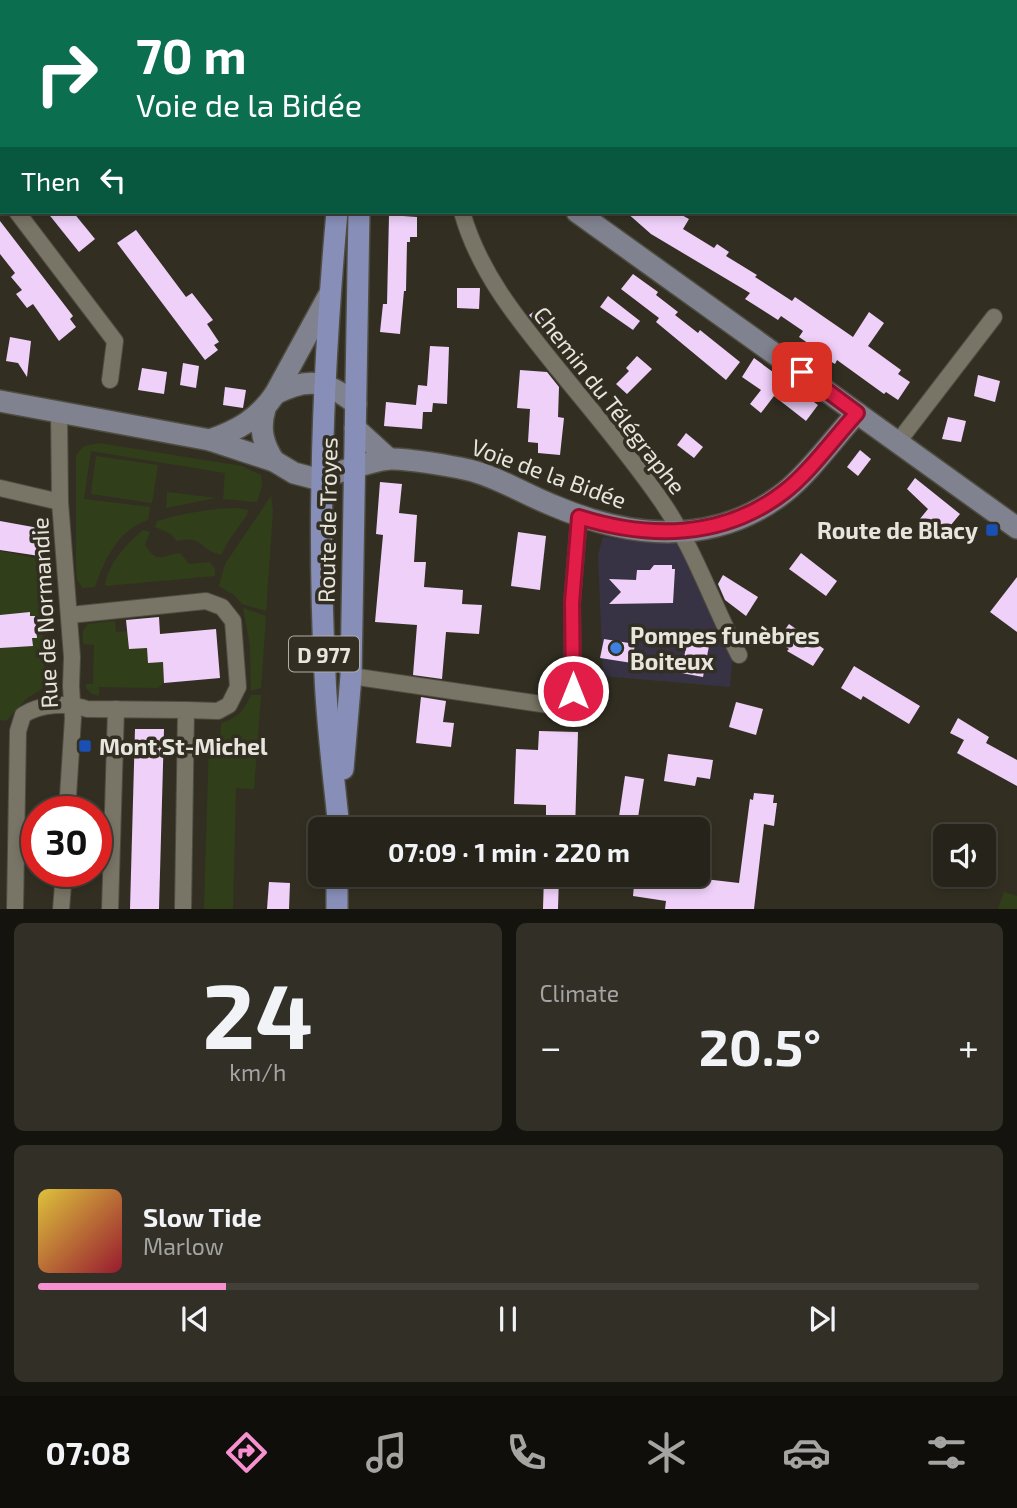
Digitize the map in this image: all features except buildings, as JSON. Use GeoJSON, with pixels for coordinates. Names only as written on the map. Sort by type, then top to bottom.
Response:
{"type":"FeatureCollection","features":[{"type":"Feature","properties":{"kind":"main road","name":"D 977"},"geometry":{"type":"LineString","coordinates":[[322,477],[324,383],[337,214]]}},
{"type":"Feature","properties":{"kind":"main road","name":"Route de Troyes"},"geometry":{"type":"LineString","coordinates":[[339,817],[351,677],[359,214]]}},
{"type":"Feature","properties":{"kind":"main road"},"geometry":{"type":"LineString","coordinates":[[581,214],[1017,528]]}},
{"type":"Feature","properties":{"kind":"main road"},"geometry":{"type":"LineString","coordinates":[[274,461],[262,437],[261,423],[329,295]]}},
{"type":"Feature","properties":{"kind":"main road"},"geometry":{"type":"LineString","coordinates":[[210,440],[249,423],[270,402],[304,383],[324,383],[356,404]]}},
{"type":"Feature","properties":{"kind":"main road"},"geometry":{"type":"LineString","coordinates":[[0,401],[210,440],[274,461],[294,473],[322,477]]}},
{"type":"Feature","properties":{"kind":"main road","name":"Voie de la Bidée"},"geometry":{"type":"LineString","coordinates":[[322,477],[389,459],[472,471],[579,517],[628,530],[682,531],[747,514],[784,493],[857,413]]}},
{"type":"Feature","properties":{"kind":"main road"},"geometry":{"type":"LineString","coordinates":[[355,428],[389,459]]}},
{"type":"Feature","properties":{"kind":"main road","name":"Route de Troyes"},"geometry":{"type":"LineString","coordinates":[[322,477],[325,676],[337,817]]}},
{"type":"Feature","properties":{"kind":"main road"},"geometry":{"type":"LineString","coordinates":[[337,887],[337,909]]}},
{"type":"Feature","properties":{"kind":"street"},"geometry":{"type":"LineString","coordinates":[[19,214],[116,341],[110,380]]}},
{"type":"Feature","properties":{"kind":"street","name":"Chemin du Télégraphe"},"geometry":{"type":"LineString","coordinates":[[463,214],[476,251],[493,285],[534,341],[636,466],[682,531],[739,655]]}},
{"type":"Feature","properties":{"kind":"street"},"geometry":{"type":"LineString","coordinates":[[898,442],[994,317]]}},
{"type":"Feature","properties":{"kind":"street","name":"Rue de Normandie"},"geometry":{"type":"LineString","coordinates":[[59,411],[60,502],[70,615],[73,718],[68,796]]}},
{"type":"Feature","properties":{"kind":"street"},"geometry":{"type":"LineString","coordinates":[[0,488],[60,502]]}},
{"type":"Feature","properties":{"kind":"street"},"geometry":{"type":"LineString","coordinates":[[351,677],[556,707],[567,704],[573,691],[572,603],[579,517]]}},
{"type":"Feature","properties":{"kind":"street"},"geometry":{"type":"LineString","coordinates":[[15,909],[18,731],[23,715],[37,706],[50,708],[72,704],[87,709],[218,711],[229,705],[238,687],[233,621],[222,607],[206,601],[70,615]]}},
{"type":"Feature","properties":{"kind":"street"},"geometry":{"type":"LineString","coordinates":[[110,909],[116,709]]}},
{"type":"Feature","properties":{"kind":"street"},"geometry":{"type":"LineString","coordinates":[[183,909],[186,710]]}},
{"type":"Feature","properties":{"kind":"street"},"geometry":{"type":"LineString","coordinates":[[61,909],[63,887]]}},
{"type":"Feature","properties":{"kind":"shaded area"},"geometry":{"type":"Polygon","coordinates":[[[603,537],[643,542],[681,539],[733,651],[730,687],[603,676],[598,555],[603,537]]]}},
{"type":"Feature","properties":{"kind":"green space"},"geometry":{"type":"Polygon","coordinates":[[[99,443],[242,466],[261,475],[262,486],[257,502],[223,499],[225,473],[91,451],[84,499],[150,507],[148,520],[129,530],[114,547],[95,587],[83,588],[77,580],[76,561],[76,455],[84,446],[99,443]]]}},
{"type":"Feature","properties":{"kind":"green space"},"geometry":{"type":"Polygon","coordinates":[[[96,456],[158,465],[152,503],[91,494],[96,456]]]}},
{"type":"Feature","properties":{"kind":"green space"},"geometry":{"type":"Polygon","coordinates":[[[167,492],[216,498],[166,508],[167,492]]]}},
{"type":"Feature","properties":{"kind":"green space"},"geometry":{"type":"Polygon","coordinates":[[[271,496],[273,510],[266,611],[242,604],[234,595],[219,586],[225,564],[271,496]]]}},
{"type":"Feature","properties":{"kind":"green space"},"geometry":{"type":"Polygon","coordinates":[[[236,508],[248,510],[247,515],[221,555],[197,541],[177,541],[171,534],[155,527],[157,521],[176,516],[236,508]]]}},
{"type":"Feature","properties":{"kind":"green space"},"geometry":{"type":"Polygon","coordinates":[[[143,530],[150,532],[145,545],[153,555],[160,557],[180,553],[189,564],[210,562],[215,569],[215,576],[105,586],[114,562],[143,530]]]}},
{"type":"Feature","properties":{"kind":"green space"},"geometry":{"type":"Polygon","coordinates":[[[0,551],[54,562],[54,581],[40,585],[45,687],[27,698],[6,721],[0,720],[0,551]]]}},
{"type":"Feature","properties":{"kind":"green space"},"geometry":{"type":"Polygon","coordinates":[[[243,608],[266,616],[261,688],[251,691],[250,646],[243,608]]]}},
{"type":"Feature","properties":{"kind":"green space"},"geometry":{"type":"Polygon","coordinates":[[[115,621],[116,632],[127,631],[129,649],[147,648],[148,663],[163,662],[164,683],[157,688],[99,687],[99,696],[86,688],[86,684],[93,684],[94,645],[83,644],[83,631],[88,624],[115,621]]]}},
{"type":"Feature","properties":{"kind":"green space"},"geometry":{"type":"Polygon","coordinates":[[[251,695],[261,695],[254,789],[236,788],[233,909],[204,909],[209,742],[220,741],[221,723],[239,713],[251,695]]]}},
{"type":"Feature","properties":{"kind":"green space"},"geometry":{"type":"Polygon","coordinates":[[[1004,892],[1017,896],[1017,909],[998,909],[1004,892]]]}},
{"type":"Feature","properties":{"kind":"place","name":"Route de Blacy"},"geometry":{"type":"Point","coordinates":[992,530]}},
{"type":"Feature","properties":{"kind":"place","name":"Pompes funèbres Boiteux"},"geometry":{"type":"Point","coordinates":[616,648]}},
{"type":"Feature","properties":{"kind":"place","name":"Mont St-Michel"},"geometry":{"type":"Point","coordinates":[85,746]}},
{"type":"Feature","properties":{"kind":"route"},"geometry":{"type":"LineString","coordinates":[[573,691],[572,603],[579,517],[628,530],[693,530],[719,525],[747,514],[784,493],[857,413],[802,372]]}}]}
